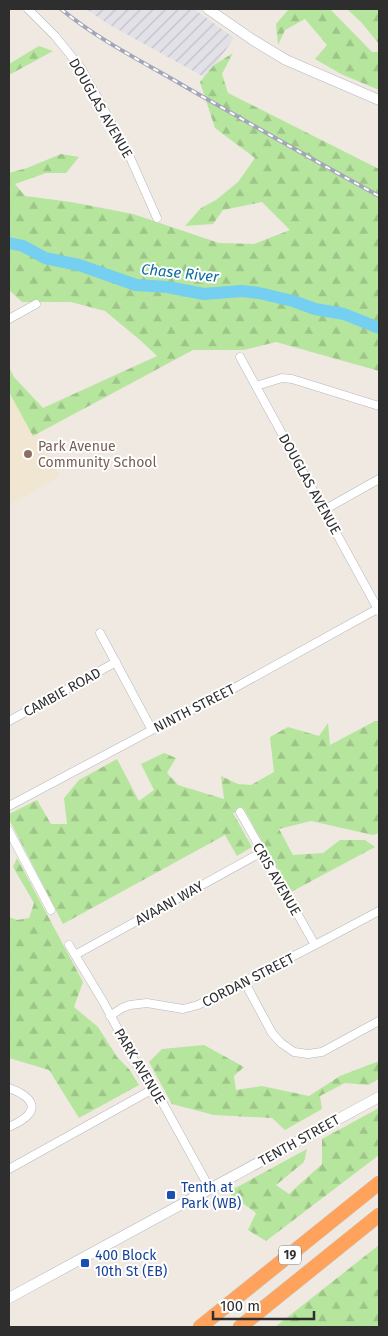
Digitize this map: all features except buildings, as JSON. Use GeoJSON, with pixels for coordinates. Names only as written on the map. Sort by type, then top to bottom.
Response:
{"type":"FeatureCollection","features":[{"type":"Feature","properties":{"kind":"highway","name":"19"},"geometry":{"type":"LineString","coordinates":[[200,1327],[379,1183]]}},
{"type":"Feature","properties":{"kind":"highway","name":"19"},"geometry":{"type":"LineString","coordinates":[[240,1327],[379,1215]]}},
{"type":"Feature","properties":{"kind":"street","name":"DOUGLAS AVENUE"},"geometry":{"type":"LineString","coordinates":[[28,9],[55,36],[81,68],[129,155],[157,218]]}},
{"type":"Feature","properties":{"kind":"street"},"geometry":{"type":"LineString","coordinates":[[208,9],[286,60],[379,100]]}},
{"type":"Feature","properties":{"kind":"street"},"geometry":{"type":"LineString","coordinates":[[9,319],[36,304]]}},
{"type":"Feature","properties":{"kind":"street","name":"DOUGLAS AVENUE"},"geometry":{"type":"LineString","coordinates":[[240,357],[379,610]]}},
{"type":"Feature","properties":{"kind":"street"},"geometry":{"type":"LineString","coordinates":[[256,386],[282,378],[292,379],[379,406]]}},
{"type":"Feature","properties":{"kind":"street"},"geometry":{"type":"LineString","coordinates":[[324,510],[379,479]]}},
{"type":"Feature","properties":{"kind":"street","name":"NINTH STREET"},"geometry":{"type":"LineString","coordinates":[[9,806],[218,697],[379,610]]}},
{"type":"Feature","properties":{"kind":"street"},"geometry":{"type":"LineString","coordinates":[[100,633],[152,730]]}},
{"type":"Feature","properties":{"kind":"street","name":"CAMBIE ROAD"},"geometry":{"type":"LineString","coordinates":[[9,721],[116,662]]}},
{"type":"Feature","properties":{"kind":"street","name":"CRIS AVENUE"},"geometry":{"type":"LineString","coordinates":[[240,812],[315,946]]}},
{"type":"Feature","properties":{"kind":"street"},"geometry":{"type":"LineString","coordinates":[[9,831],[51,910]]}},
{"type":"Feature","properties":{"kind":"street","name":"AVAANI WAY"},"geometry":{"type":"LineString","coordinates":[[75,954],[262,852]]}},
{"type":"Feature","properties":{"kind":"street","name":"CORDAN STREET"},"geometry":{"type":"LineString","coordinates":[[110,1016],[130,1005],[147,1003],[183,1009],[198,1005],[315,946],[379,911]]}},
{"type":"Feature","properties":{"kind":"street","name":"PARK AVENUE"},"geometry":{"type":"LineString","coordinates":[[70,945],[142,1075],[160,1098],[210,1189]]}},
{"type":"Feature","properties":{"kind":"street"},"geometry":{"type":"LineString","coordinates":[[244,981],[272,1033],[281,1043],[294,1052],[308,1054],[322,1052],[379,1021]]}},
{"type":"Feature","properties":{"kind":"street"},"geometry":{"type":"LineString","coordinates":[[9,1088],[28,1098],[31,1108],[25,1118],[9,1127]]}},
{"type":"Feature","properties":{"kind":"street"},"geometry":{"type":"LineString","coordinates":[[9,1169],[153,1089]]}},
{"type":"Feature","properties":{"kind":"street","name":"TENTH STREET"},"geometry":{"type":"LineString","coordinates":[[9,1298],[379,1097]]}},
{"type":"Feature","properties":{"kind":"shaded area"},"geometry":{"type":"Polygon","coordinates":[[[86,9],[194,9],[234,38],[206,78],[108,24],[86,9]]]}},
{"type":"Feature","properties":{"kind":"shaded area","name":"Park Avenue Community School"},"geometry":{"type":"Polygon","coordinates":[[[9,382],[60,476],[9,505],[9,382]]]}},
{"type":"Feature","properties":{"kind":"green space"},"geometry":{"type":"Polygon","coordinates":[[[289,9],[330,9],[372,52],[379,52],[379,90],[341,74],[315,59],[327,45],[305,19],[285,30],[278,45],[276,24],[289,9]]]}},
{"type":"Feature","properties":{"kind":"green space"},"geometry":{"type":"Polygon","coordinates":[[[347,9],[379,9],[379,44],[361,22],[347,9]]]}},
{"type":"Feature","properties":{"kind":"green space"},"geometry":{"type":"Polygon","coordinates":[[[39,46],[53,51],[9,75],[9,64],[39,46]]]}},
{"type":"Feature","properties":{"kind":"green space"},"geometry":{"type":"Polygon","coordinates":[[[233,53],[222,74],[228,93],[379,169],[379,371],[276,342],[244,350],[193,350],[33,436],[9,392],[9,367],[14,377],[43,408],[157,356],[105,311],[71,302],[22,302],[9,290],[9,173],[61,154],[79,157],[66,173],[46,173],[15,184],[25,196],[71,202],[133,214],[219,243],[254,244],[290,230],[262,202],[223,210],[213,224],[185,226],[201,208],[216,200],[238,182],[255,158],[215,128],[200,82],[214,65],[233,53]]]}},
{"type":"Feature","properties":{"kind":"green space"},"geometry":{"type":"Polygon","coordinates":[[[375,721],[379,721],[379,833],[373,835],[311,821],[279,829],[293,855],[323,853],[340,840],[365,840],[375,847],[291,892],[244,809],[233,813],[252,847],[237,856],[225,835],[63,924],[9,819],[9,814],[37,800],[51,824],[67,824],[64,798],[79,780],[117,759],[139,801],[154,790],[141,764],[164,753],[176,758],[167,773],[178,785],[224,799],[221,776],[238,784],[251,785],[274,772],[270,737],[288,727],[319,736],[328,723],[330,745],[375,721]]]}},
{"type":"Feature","properties":{"kind":"green space"},"geometry":{"type":"Polygon","coordinates":[[[17,858],[83,982],[74,1007],[98,1027],[117,1057],[129,1069],[139,1085],[79,1118],[49,1070],[9,1058],[9,917],[17,920],[29,918],[34,903],[13,867],[17,858]]]}},
{"type":"Feature","properties":{"kind":"green space"},"geometry":{"type":"Polygon","coordinates":[[[204,1045],[244,1067],[234,1076],[236,1090],[262,1086],[309,1096],[340,1076],[379,1061],[379,1079],[368,1085],[345,1083],[320,1096],[322,1109],[285,1130],[272,1118],[214,1115],[172,1104],[149,1062],[162,1049],[204,1045]]]}},
{"type":"Feature","properties":{"kind":"green space"},"geometry":{"type":"Polygon","coordinates":[[[379,1108],[379,1155],[266,1241],[248,1230],[256,1213],[228,1192],[307,1149],[304,1162],[276,1185],[289,1194],[322,1164],[322,1139],[379,1108]]]}},
{"type":"Feature","properties":{"kind":"green space"},"geometry":{"type":"Polygon","coordinates":[[[379,1245],[379,1327],[275,1327],[379,1245]]]}},
{"type":"Feature","properties":{"kind":"waterway","name":"Chase River"},"geometry":{"type":"LineString","coordinates":[[9,243],[23,246],[45,258],[79,265],[136,285],[167,287],[204,294],[242,291],[259,293],[293,301],[315,309],[344,314],[379,328]]}},
{"type":"Feature","properties":{"kind":"railway"},"geometry":{"type":"LineString","coordinates":[[61,9],[121,50],[379,196]]}},
{"type":"Feature","properties":{"kind":"place","name":"Park Avenue Community School"},"geometry":{"type":"Point","coordinates":[28,454]}},
{"type":"Feature","properties":{"kind":"place","name":"Tenth at Park (WB)"},"geometry":{"type":"Point","coordinates":[171,1195]}},
{"type":"Feature","properties":{"kind":"place","name":"400 Block 10th St (EB)"},"geometry":{"type":"Point","coordinates":[85,1263]}}]}
